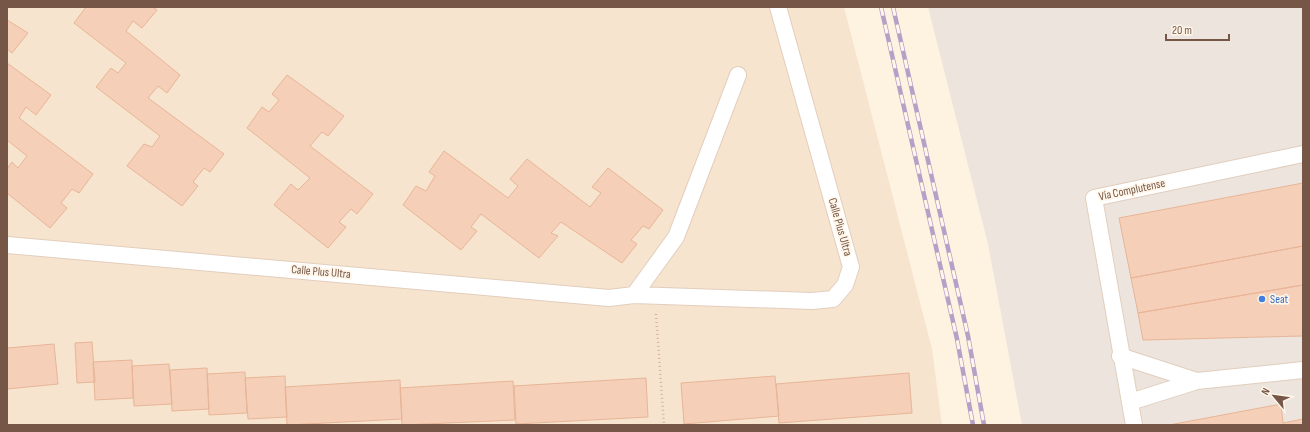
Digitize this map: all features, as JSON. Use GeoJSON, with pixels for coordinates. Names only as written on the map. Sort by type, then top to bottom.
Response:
{"type":"FeatureCollection","features":[{"type":"Feature","properties":{"kind":"street","name":"Calle Plus Ultra"},"geometry":{"type":"LineString","coordinates":[[7,245],[609,298],[634,295],[812,301],[833,298],[845,285],[851,267],[778,7]]}},
{"type":"Feature","properties":{"kind":"street"},"geometry":{"type":"LineString","coordinates":[[634,295],[676,237],[738,74]]}},
{"type":"Feature","properties":{"kind":"street","name":"Vía Complutense"},"geometry":{"type":"LineString","coordinates":[[1134,425],[1120,356],[1094,198],[1303,154]]}},
{"type":"Feature","properties":{"kind":"street"},"geometry":{"type":"LineString","coordinates":[[1120,356],[1197,381]]}},
{"type":"Feature","properties":{"kind":"street"},"geometry":{"type":"LineString","coordinates":[[1130,402],[1197,381],[1303,370]]}},
{"type":"Feature","properties":{"kind":"path"},"geometry":{"type":"LineString","coordinates":[[634,295],[656,314],[664,425]]}},
{"type":"Feature","properties":{"kind":"shaded area"},"geometry":{"type":"Polygon","coordinates":[[[7,7],[844,7],[932,349],[942,425],[7,425],[7,7]]]}},
{"type":"Feature","properties":{"kind":"shaded area"},"geometry":{"type":"Polygon","coordinates":[[[928,7],[1303,7],[1303,425],[1022,425],[988,244],[928,7]]]}},
{"type":"Feature","properties":{"kind":"building"},"geometry":{"type":"Polygon","coordinates":[[[86,7],[152,7],[157,10],[142,28],[133,21],[126,31],[180,75],[167,93],[158,86],[148,98],[224,154],[210,172],[204,168],[193,182],[198,186],[182,206],[127,166],[144,144],[152,147],[160,136],[96,87],[111,68],[118,73],[126,63],[74,23],[86,7]]]}},
{"type":"Feature","properties":{"kind":"building"},"geometry":{"type":"Polygon","coordinates":[[[7,20],[28,33],[12,53],[7,49],[7,20]]]}},
{"type":"Feature","properties":{"kind":"building"},"geometry":{"type":"Polygon","coordinates":[[[7,63],[51,95],[36,115],[26,107],[19,118],[93,174],[79,193],[72,189],[61,203],[67,208],[50,228],[7,193],[7,169],[12,162],[18,168],[27,156],[7,140],[7,63]]]}},
{"type":"Feature","properties":{"kind":"building"},"geometry":{"type":"Polygon","coordinates":[[[287,75],[344,116],[328,136],[322,132],[310,146],[373,194],[357,214],[351,209],[339,222],[346,227],[328,248],[274,205],[291,184],[298,190],[310,178],[247,128],[262,107],[269,112],[279,100],[272,94],[287,75]]]}},
{"type":"Feature","properties":{"kind":"building"},"geometry":{"type":"Polygon","coordinates":[[[444,151],[508,198],[518,186],[510,179],[527,159],[590,207],[601,193],[592,187],[608,168],[663,210],[649,229],[643,226],[631,240],[637,244],[622,263],[561,222],[551,233],[558,236],[539,258],[481,214],[471,227],[477,231],[461,250],[403,205],[416,186],[426,191],[435,176],[429,172],[444,151]]]}},
{"type":"Feature","properties":{"kind":"building"},"geometry":{"type":"Polygon","coordinates":[[[1303,183],[1303,246],[1131,278],[1119,218],[1303,183]]]}},
{"type":"Feature","properties":{"kind":"building"},"geometry":{"type":"Polygon","coordinates":[[[1303,246],[1303,285],[1138,313],[1131,278],[1303,246]]]}},
{"type":"Feature","properties":{"kind":"building","name":"Seat"},"geometry":{"type":"Polygon","coordinates":[[[1303,285],[1303,336],[1143,340],[1138,313],[1303,285]]]}},
{"type":"Feature","properties":{"kind":"building"},"geometry":{"type":"Polygon","coordinates":[[[92,342],[95,382],[77,383],[75,343],[92,342]]]}},
{"type":"Feature","properties":{"kind":"building"},"geometry":{"type":"Polygon","coordinates":[[[54,344],[58,384],[7,389],[7,348],[54,344]]]}},
{"type":"Feature","properties":{"kind":"building"},"geometry":{"type":"Polygon","coordinates":[[[132,360],[133,398],[95,400],[93,362],[132,360]]]}},
{"type":"Feature","properties":{"kind":"building"},"geometry":{"type":"Polygon","coordinates":[[[169,364],[172,404],[134,406],[132,366],[169,364]]]}},
{"type":"Feature","properties":{"kind":"building"},"geometry":{"type":"Polygon","coordinates":[[[207,368],[209,409],[172,411],[170,370],[207,368]]]}},
{"type":"Feature","properties":{"kind":"building"},"geometry":{"type":"Polygon","coordinates":[[[245,372],[247,413],[209,415],[207,374],[245,372]]]}},
{"type":"Feature","properties":{"kind":"building"},"geometry":{"type":"Polygon","coordinates":[[[909,373],[912,413],[779,423],[776,384],[909,373]]]}},
{"type":"Feature","properties":{"kind":"building"},"geometry":{"type":"Polygon","coordinates":[[[285,376],[287,417],[248,419],[245,378],[285,376]]]}},
{"type":"Feature","properties":{"kind":"building"},"geometry":{"type":"Polygon","coordinates":[[[775,376],[779,416],[684,424],[681,383],[775,376]]]}},
{"type":"Feature","properties":{"kind":"building"},"geometry":{"type":"Polygon","coordinates":[[[646,378],[648,417],[516,424],[514,386],[646,378]]]}},
{"type":"Feature","properties":{"kind":"building"},"geometry":{"type":"Polygon","coordinates":[[[400,380],[402,419],[287,425],[285,387],[400,380]]]}},
{"type":"Feature","properties":{"kind":"building"},"geometry":{"type":"Polygon","coordinates":[[[513,381],[515,420],[402,425],[400,388],[513,381]]]}},
{"type":"Feature","properties":{"kind":"building"},"geometry":{"type":"Polygon","coordinates":[[[1281,404],[1283,423],[1303,419],[1303,425],[1169,425],[1281,404]]]}},
{"type":"Feature","properties":{"kind":"railway"},"geometry":{"type":"LineString","coordinates":[[881,7],[957,339],[973,425]]}},
{"type":"Feature","properties":{"kind":"railway"},"geometry":{"type":"LineString","coordinates":[[893,7],[968,336],[984,425]]}},
{"type":"Feature","properties":{"kind":"place","name":"Seat"},"geometry":{"type":"Point","coordinates":[1262,299]}}]}
